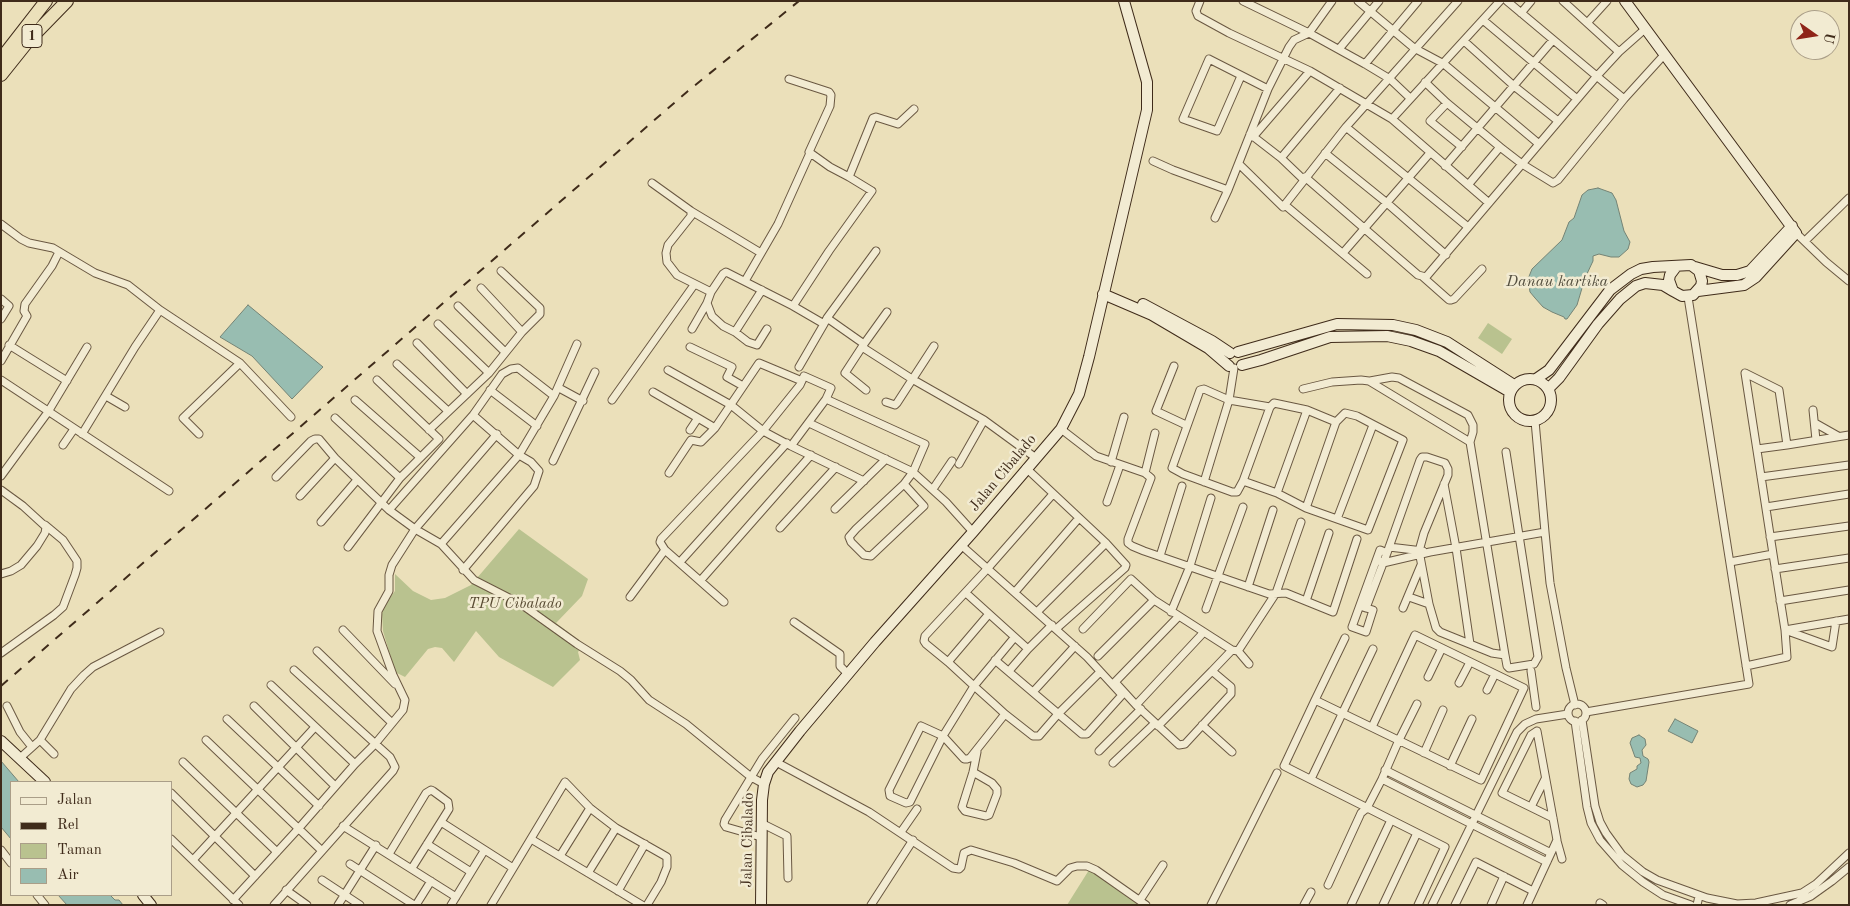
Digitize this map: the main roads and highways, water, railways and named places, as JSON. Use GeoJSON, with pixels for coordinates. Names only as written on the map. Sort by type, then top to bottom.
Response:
{"type":"FeatureCollection","features":[{"type":"Feature","properties":{"kind":"highway","name":"1"},"geometry":{"type":"LineString","coordinates":[[1,59],[46,1]]}},
{"type":"Feature","properties":{"kind":"highway","name":"1"},"geometry":{"type":"LineString","coordinates":[[1,75],[29,40],[67,1]]}},
{"type":"Feature","properties":{"kind":"water","name":"Danau kartika"},"geometry":{"type":"Polygon","coordinates":[[[1598,188],[1612,193],[1616,200],[1624,231],[1630,242],[1628,249],[1619,257],[1599,254],[1593,256],[1593,261],[1585,278],[1577,305],[1567,319],[1565,319],[1543,307],[1530,292],[1528,279],[1532,269],[1562,240],[1569,222],[1574,218],[1582,195],[1588,190],[1598,188]]]}},
{"type":"Feature","properties":{"kind":"water"},"geometry":{"type":"Polygon","coordinates":[[[248,305],[323,367],[292,399],[252,356],[220,337],[248,305]]]}},
{"type":"Feature","properties":{"kind":"water"},"geometry":{"type":"Polygon","coordinates":[[[1675,719],[1698,731],[1692,743],[1668,731],[1675,719]]]}},
{"type":"Feature","properties":{"kind":"water"},"geometry":{"type":"Polygon","coordinates":[[[1639,735],[1645,739],[1646,745],[1642,750],[1643,756],[1649,762],[1646,781],[1643,785],[1637,787],[1631,784],[1629,779],[1630,773],[1637,769],[1637,766],[1641,763],[1640,758],[1635,757],[1630,743],[1632,738],[1639,735]]]}},
{"type":"Feature","properties":{"kind":"water"},"geometry":{"type":"Polygon","coordinates":[[[1,761],[18,781],[10,781],[10,838],[1,827],[1,761]]]}},
{"type":"Feature","properties":{"kind":"water"},"geometry":{"type":"Polygon","coordinates":[[[59,896],[111,896],[115,900],[119,900],[123,905],[67,905],[59,896]]]}},
{"type":"Feature","properties":{"kind":"railway"},"geometry":{"type":"LineString","coordinates":[[1,686],[688,91],[799,1]]}},
{"type":"Feature","properties":{"kind":"park label","name":"TPU Cibalado"},"geometry":{"type":"Point","coordinates":[515,604]}}]}
